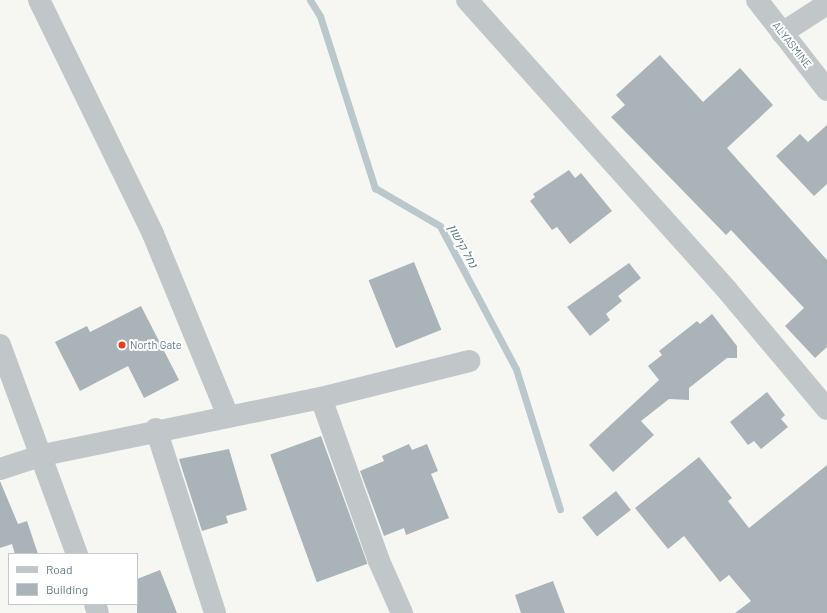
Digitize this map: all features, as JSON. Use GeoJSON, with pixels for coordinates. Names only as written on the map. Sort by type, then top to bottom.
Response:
{"type":"FeatureCollection","features":[{"type":"Feature","properties":{"kind":"street"},"geometry":{"type":"LineString","coordinates":[[39,0],[153,234],[228,416]]}},
{"type":"Feature","properties":{"kind":"street"},"geometry":{"type":"LineString","coordinates":[[467,0],[727,290],[827,409]]}},
{"type":"Feature","properties":{"kind":"street","name":"ALYASMINE"},"geometry":{"type":"LineString","coordinates":[[757,0],[827,90]]}},
{"type":"Feature","properties":{"kind":"street"},"geometry":{"type":"LineString","coordinates":[[782,33],[827,4]]}},
{"type":"Feature","properties":{"kind":"street"},"geometry":{"type":"LineString","coordinates":[[0,345],[43,455],[77,553]]}},
{"type":"Feature","properties":{"kind":"street"},"geometry":{"type":"LineString","coordinates":[[0,469],[43,455],[156,429],[321,398],[469,361]]}},
{"type":"Feature","properties":{"kind":"street"},"geometry":{"type":"LineString","coordinates":[[321,398],[379,561],[402,613]]}},
{"type":"Feature","properties":{"kind":"street"},"geometry":{"type":"LineString","coordinates":[[156,429],[215,613]]}},
{"type":"Feature","properties":{"kind":"building"},"geometry":{"type":"Polygon","coordinates":[[[660,55],[703,102],[740,68],[773,105],[727,148],[827,260],[827,347],[815,358],[785,326],[804,308],[731,230],[726,235],[611,117],[625,105],[616,95],[660,55]]]}},
{"type":"Feature","properties":{"kind":"building"},"geometry":{"type":"Polygon","coordinates":[[[827,125],[827,184],[814,196],[776,156],[800,134],[808,142],[827,125]]]}},
{"type":"Feature","properties":{"kind":"building"},"geometry":{"type":"Polygon","coordinates":[[[569,170],[575,178],[581,173],[612,211],[570,244],[557,227],[552,230],[530,201],[535,197],[533,194],[569,170]]]}},
{"type":"Feature","properties":{"kind":"building"},"geometry":{"type":"Polygon","coordinates":[[[414,262],[441,330],[396,348],[369,280],[414,262]]]}},
{"type":"Feature","properties":{"kind":"building"},"geometry":{"type":"Polygon","coordinates":[[[629,263],[641,278],[618,296],[622,301],[606,314],[610,320],[590,336],[567,307],[629,263]]]}},
{"type":"Feature","properties":{"kind":"building"},"geometry":{"type":"Polygon","coordinates":[[[141,306],[179,380],[144,398],[128,366],[80,391],[55,342],[87,326],[90,332],[141,306]]]}},
{"type":"Feature","properties":{"kind":"building"},"geometry":{"type":"Polygon","coordinates":[[[712,314],[737,346],[737,358],[727,358],[689,388],[689,400],[669,399],[641,421],[654,435],[613,472],[589,445],[659,380],[648,366],[662,355],[659,351],[697,321],[700,324],[712,314]]]}},
{"type":"Feature","properties":{"kind":"building"},"geometry":{"type":"Polygon","coordinates":[[[767,392],[785,415],[781,419],[788,427],[761,449],[754,441],[748,445],[730,422],[767,392]]]}},
{"type":"Feature","properties":{"kind":"building"},"geometry":{"type":"Polygon","coordinates":[[[321,436],[368,564],[317,582],[270,454],[321,436]]]}},
{"type":"Feature","properties":{"kind":"building"},"geometry":{"type":"Polygon","coordinates":[[[409,444],[412,450],[427,444],[438,471],[431,474],[449,518],[406,535],[404,528],[384,536],[360,471],[384,461],[382,456],[409,444]]]}},
{"type":"Feature","properties":{"kind":"building"},"geometry":{"type":"Polygon","coordinates":[[[229,449],[247,510],[226,516],[228,523],[202,531],[179,459],[229,449]]]}},
{"type":"Feature","properties":{"kind":"building"},"geometry":{"type":"Polygon","coordinates":[[[699,457],[732,498],[728,501],[749,528],[827,465],[827,613],[735,613],[751,601],[729,575],[720,582],[684,536],[668,549],[635,508],[699,457]]]}},
{"type":"Feature","properties":{"kind":"building"},"geometry":{"type":"Polygon","coordinates":[[[0,481],[18,524],[27,521],[38,553],[15,553],[12,544],[0,548],[0,481]]]}},
{"type":"Feature","properties":{"kind":"building"},"geometry":{"type":"Polygon","coordinates":[[[616,491],[631,510],[597,536],[582,517],[616,491]]]}},
{"type":"Feature","properties":{"kind":"building"},"geometry":{"type":"Polygon","coordinates":[[[160,570],[177,613],[137,613],[138,579],[160,570]]]}},
{"type":"Feature","properties":{"kind":"building"},"geometry":{"type":"Polygon","coordinates":[[[553,581],[565,613],[521,613],[515,595],[553,581]]]}},
{"type":"Feature","properties":{"kind":"waterway","name":"נחל קישון"},"geometry":{"type":"LineString","coordinates":[[310,0],[320,16],[375,188],[440,226],[516,369],[560,509]]}},
{"type":"Feature","properties":{"kind":"place","name":"North Gate"},"geometry":{"type":"Point","coordinates":[122,345]}}]}
